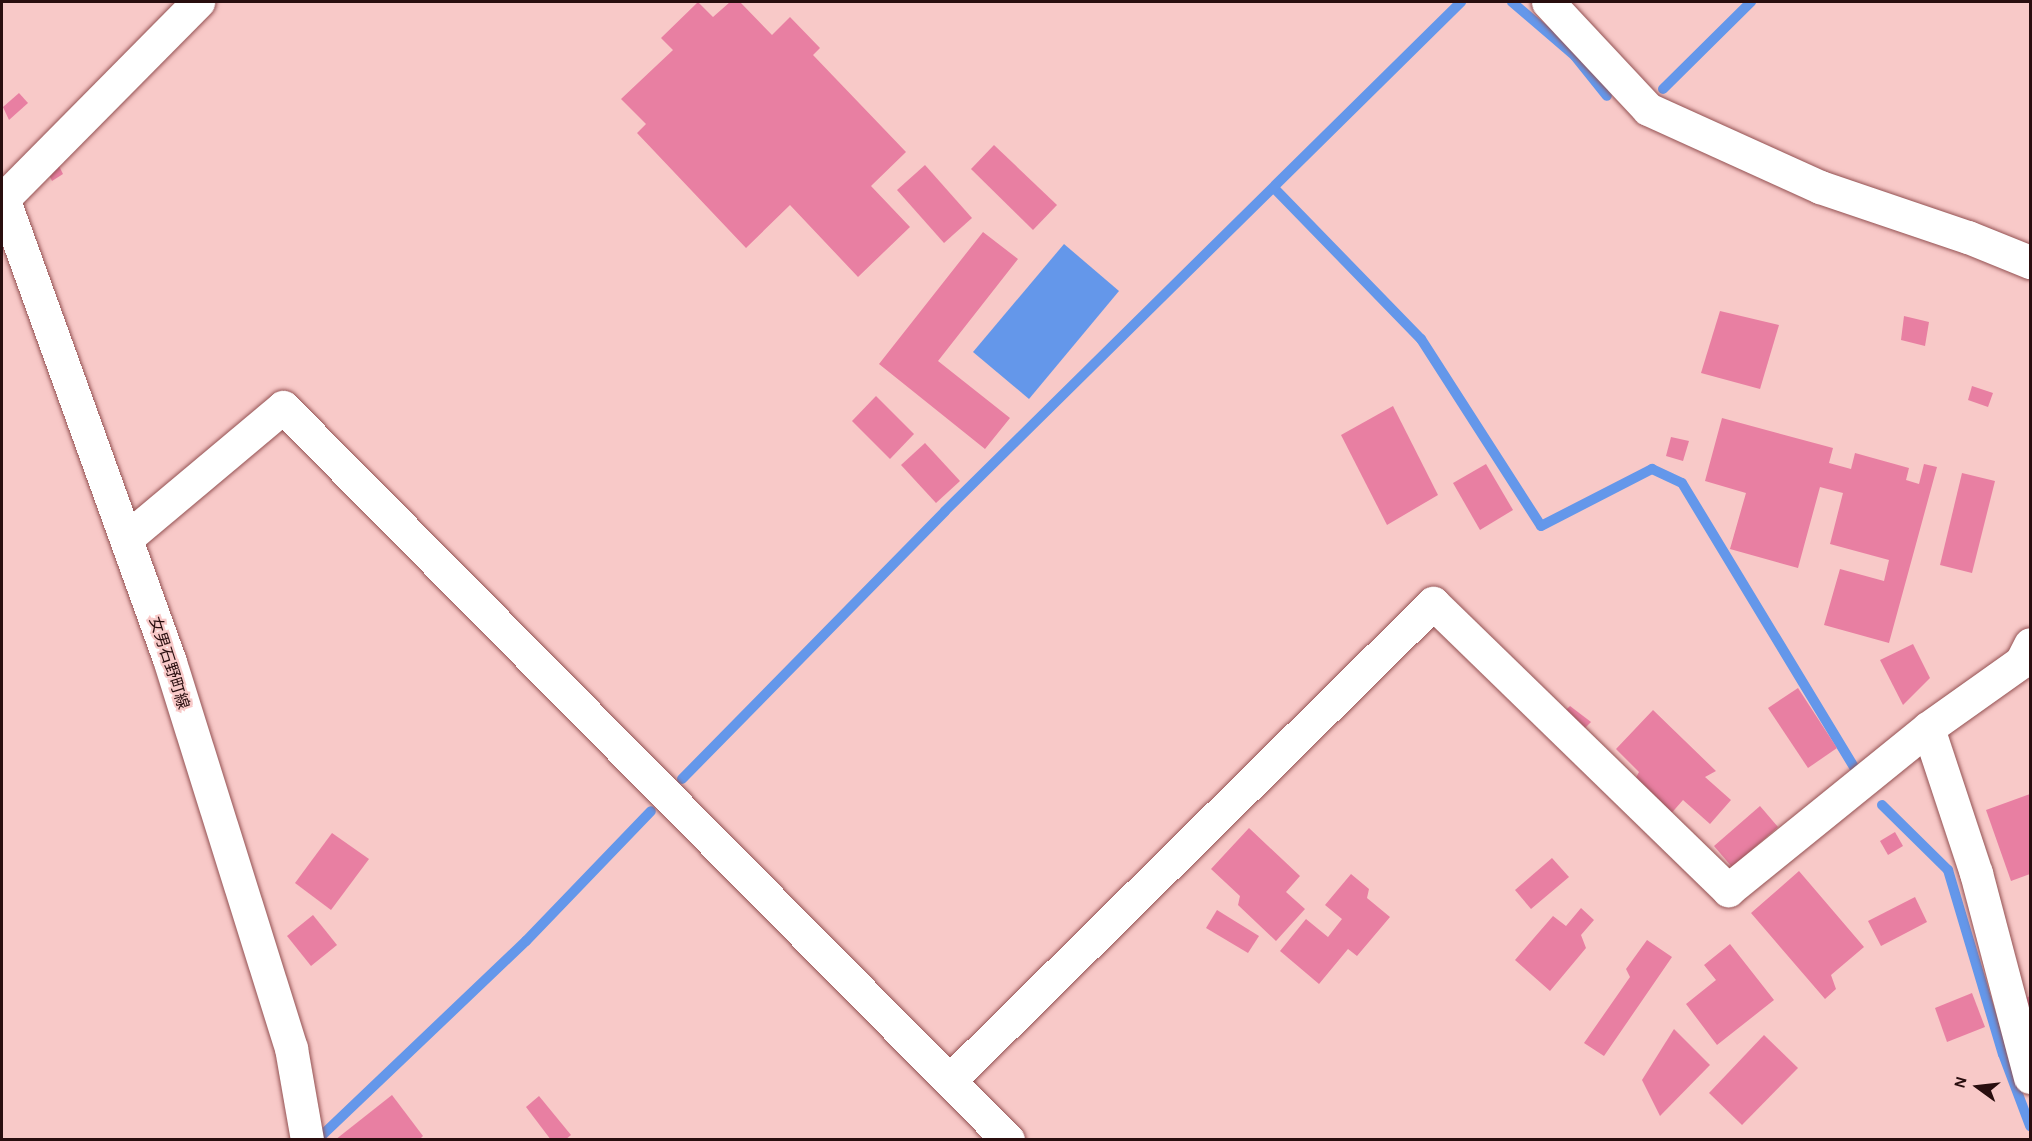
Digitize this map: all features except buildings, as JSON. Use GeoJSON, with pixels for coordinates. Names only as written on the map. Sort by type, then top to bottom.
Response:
{"type":"FeatureCollection","features":[{"type":"Feature","properties":{"kind":"street"},"geometry":{"type":"LineString","coordinates":[[2,198],[198,2]]}},
{"type":"Feature","properties":{"kind":"street"},"geometry":{"type":"LineString","coordinates":[[1548,2],[1648,110],[1820,187],[1968,237],[2031,262]]}},
{"type":"Feature","properties":{"kind":"street","name":"女男石野町線"},"geometry":{"type":"LineString","coordinates":[[2,198],[128,537],[291,1048],[307,1140]]}},
{"type":"Feature","properties":{"kind":"street"},"geometry":{"type":"LineString","coordinates":[[128,537],[284,407],[1008,1140]]}},
{"type":"Feature","properties":{"kind":"street"},"geometry":{"type":"LineString","coordinates":[[950,1080],[1433,603],[1728,890],[1928,728],[2021,662],[2031,644]]}},
{"type":"Feature","properties":{"kind":"street"},"geometry":{"type":"LineString","coordinates":[[1928,728],[1976,873],[2031,1077]]}},
{"type":"Feature","properties":{"kind":"water"},"geometry":{"type":"Polygon","coordinates":[[[1064,244],[1119,291],[1029,399],[973,352],[1064,244]]]}},
{"type":"Feature","properties":{"kind":"waterway"},"geometry":{"type":"LineString","coordinates":[[682,779],[945,511],[1461,2]]}},
{"type":"Feature","properties":{"kind":"waterway"},"geometry":{"type":"LineString","coordinates":[[1512,2],[1575,56],[1607,96]]}},
{"type":"Feature","properties":{"kind":"waterway"},"geometry":{"type":"LineString","coordinates":[[1663,89],[1751,2]]}},
{"type":"Feature","properties":{"kind":"waterway"},"geometry":{"type":"LineString","coordinates":[[1274,188],[1421,339],[1541,526],[1652,469],[1682,483],[1855,769]]}},
{"type":"Feature","properties":{"kind":"waterway"},"geometry":{"type":"LineString","coordinates":[[1882,805],[1948,870],[2003,1054],[2030,1126]]}},
{"type":"Feature","properties":{"kind":"waterway"},"geometry":{"type":"LineString","coordinates":[[317,1140],[526,941],[651,811]]}}]}
